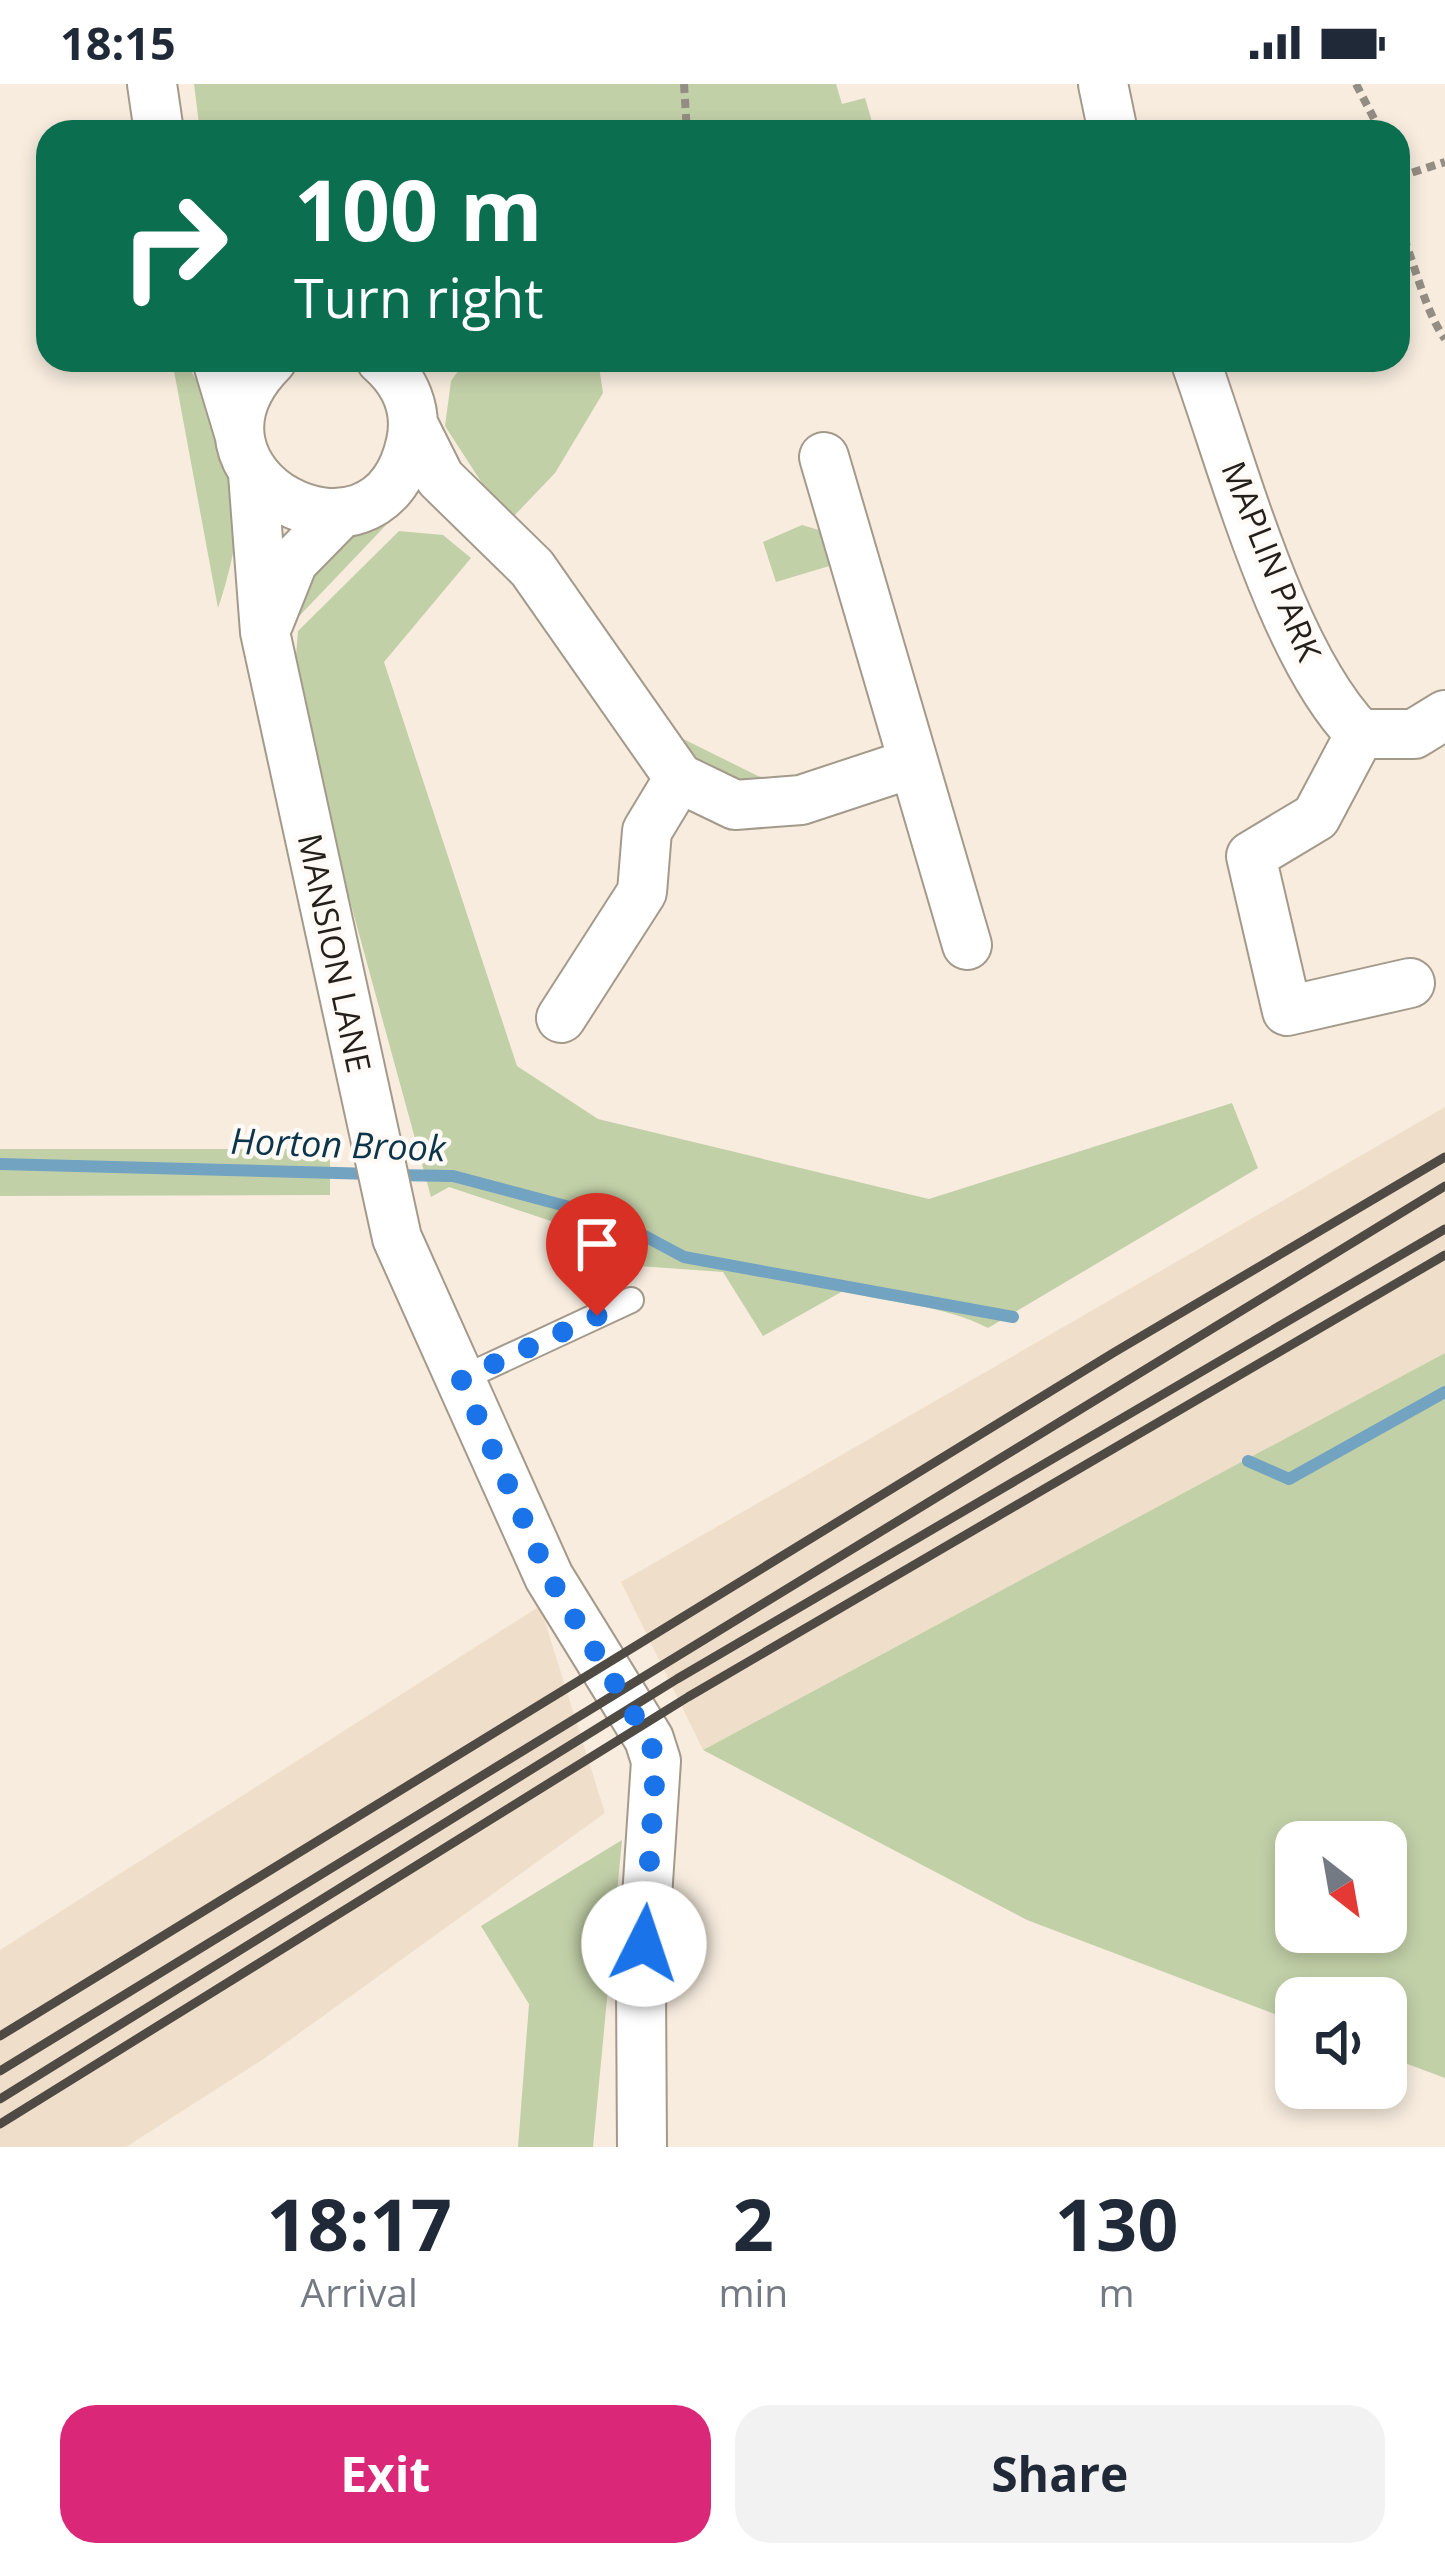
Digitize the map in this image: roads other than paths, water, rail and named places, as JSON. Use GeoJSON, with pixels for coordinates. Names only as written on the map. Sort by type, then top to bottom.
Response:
{"type":"FeatureCollection","features":[{"type":"Feature","properties":{"kind":"street"},"geometry":{"type":"LineString","coordinates":[[152,84],[156,120]]}},
{"type":"Feature","properties":{"kind":"street"},"geometry":{"type":"LineString","coordinates":[[221,372],[246,455],[273,496],[310,513],[341,513]]}},
{"type":"Feature","properties":{"kind":"street","name":"MANSION LANE"},"geometry":{"type":"LineString","coordinates":[[260,372],[242,406],[265,632],[397,1238],[549,1577],[649,1739],[656,1761],[641,1988],[643,2147]]}},
{"type":"Feature","properties":{"kind":"street","name":"MAPLIN PARK"},"geometry":{"type":"LineString","coordinates":[[1199,372],[1297,642],[1340,712],[1360,734]]}},
{"type":"Feature","properties":{"kind":"street"},"geometry":{"type":"LineString","coordinates":[[265,632],[293,562],[341,513],[388,490],[406,465],[408,385]]}},
{"type":"Feature","properties":{"kind":"street"},"geometry":{"type":"LineString","coordinates":[[408,385],[440,478],[532,568],[679,778],[735,805],[801,800],[914,763]]}},
{"type":"Feature","properties":{"kind":"street"},"geometry":{"type":"LineString","coordinates":[[824,457],[967,945]]}},
{"type":"Feature","properties":{"kind":"street"},"geometry":{"type":"LineString","coordinates":[[388,490],[472,513]]}},
{"type":"Feature","properties":{"kind":"street"},"geometry":{"type":"LineString","coordinates":[[1411,983],[1286,1011],[1251,856],[1316,817],[1360,734],[1414,734],[1445,715]]}},
{"type":"Feature","properties":{"kind":"street"},"geometry":{"type":"LineString","coordinates":[[561,1018],[642,892],[646,831],[679,778]]}},
{"type":"Feature","properties":{"kind":"lane"},"geometry":{"type":"LineString","coordinates":[[461,1379],[631,1300]]}},
{"type":"Feature","properties":{"kind":"waterway","name":"Horton Brook"},"geometry":{"type":"LineString","coordinates":[[0,1164],[373,1174]]}},
{"type":"Feature","properties":{"kind":"waterway","name":"Horton Brook"},"geometry":{"type":"LineString","coordinates":[[393,1175],[453,1176],[611,1218],[684,1257],[1013,1317]]}},
{"type":"Feature","properties":{"kind":"waterway","name":"Horton Brook"},"geometry":{"type":"LineString","coordinates":[[1248,1461],[1289,1479],[1445,1392]]}},
{"type":"Feature","properties":{"kind":"railway"},"geometry":{"type":"LineString","coordinates":[[0,2036],[1113,1353],[1445,1157]]}},
{"type":"Feature","properties":{"kind":"railway"},"geometry":{"type":"LineString","coordinates":[[0,2071],[1445,1186]]}},
{"type":"Feature","properties":{"kind":"railway"},"geometry":{"type":"LineString","coordinates":[[0,2099],[677,1679],[1445,1229]]}},
{"type":"Feature","properties":{"kind":"railway"},"geometry":{"type":"LineString","coordinates":[[0,2124],[688,1697],[1445,1255]]}}]}
